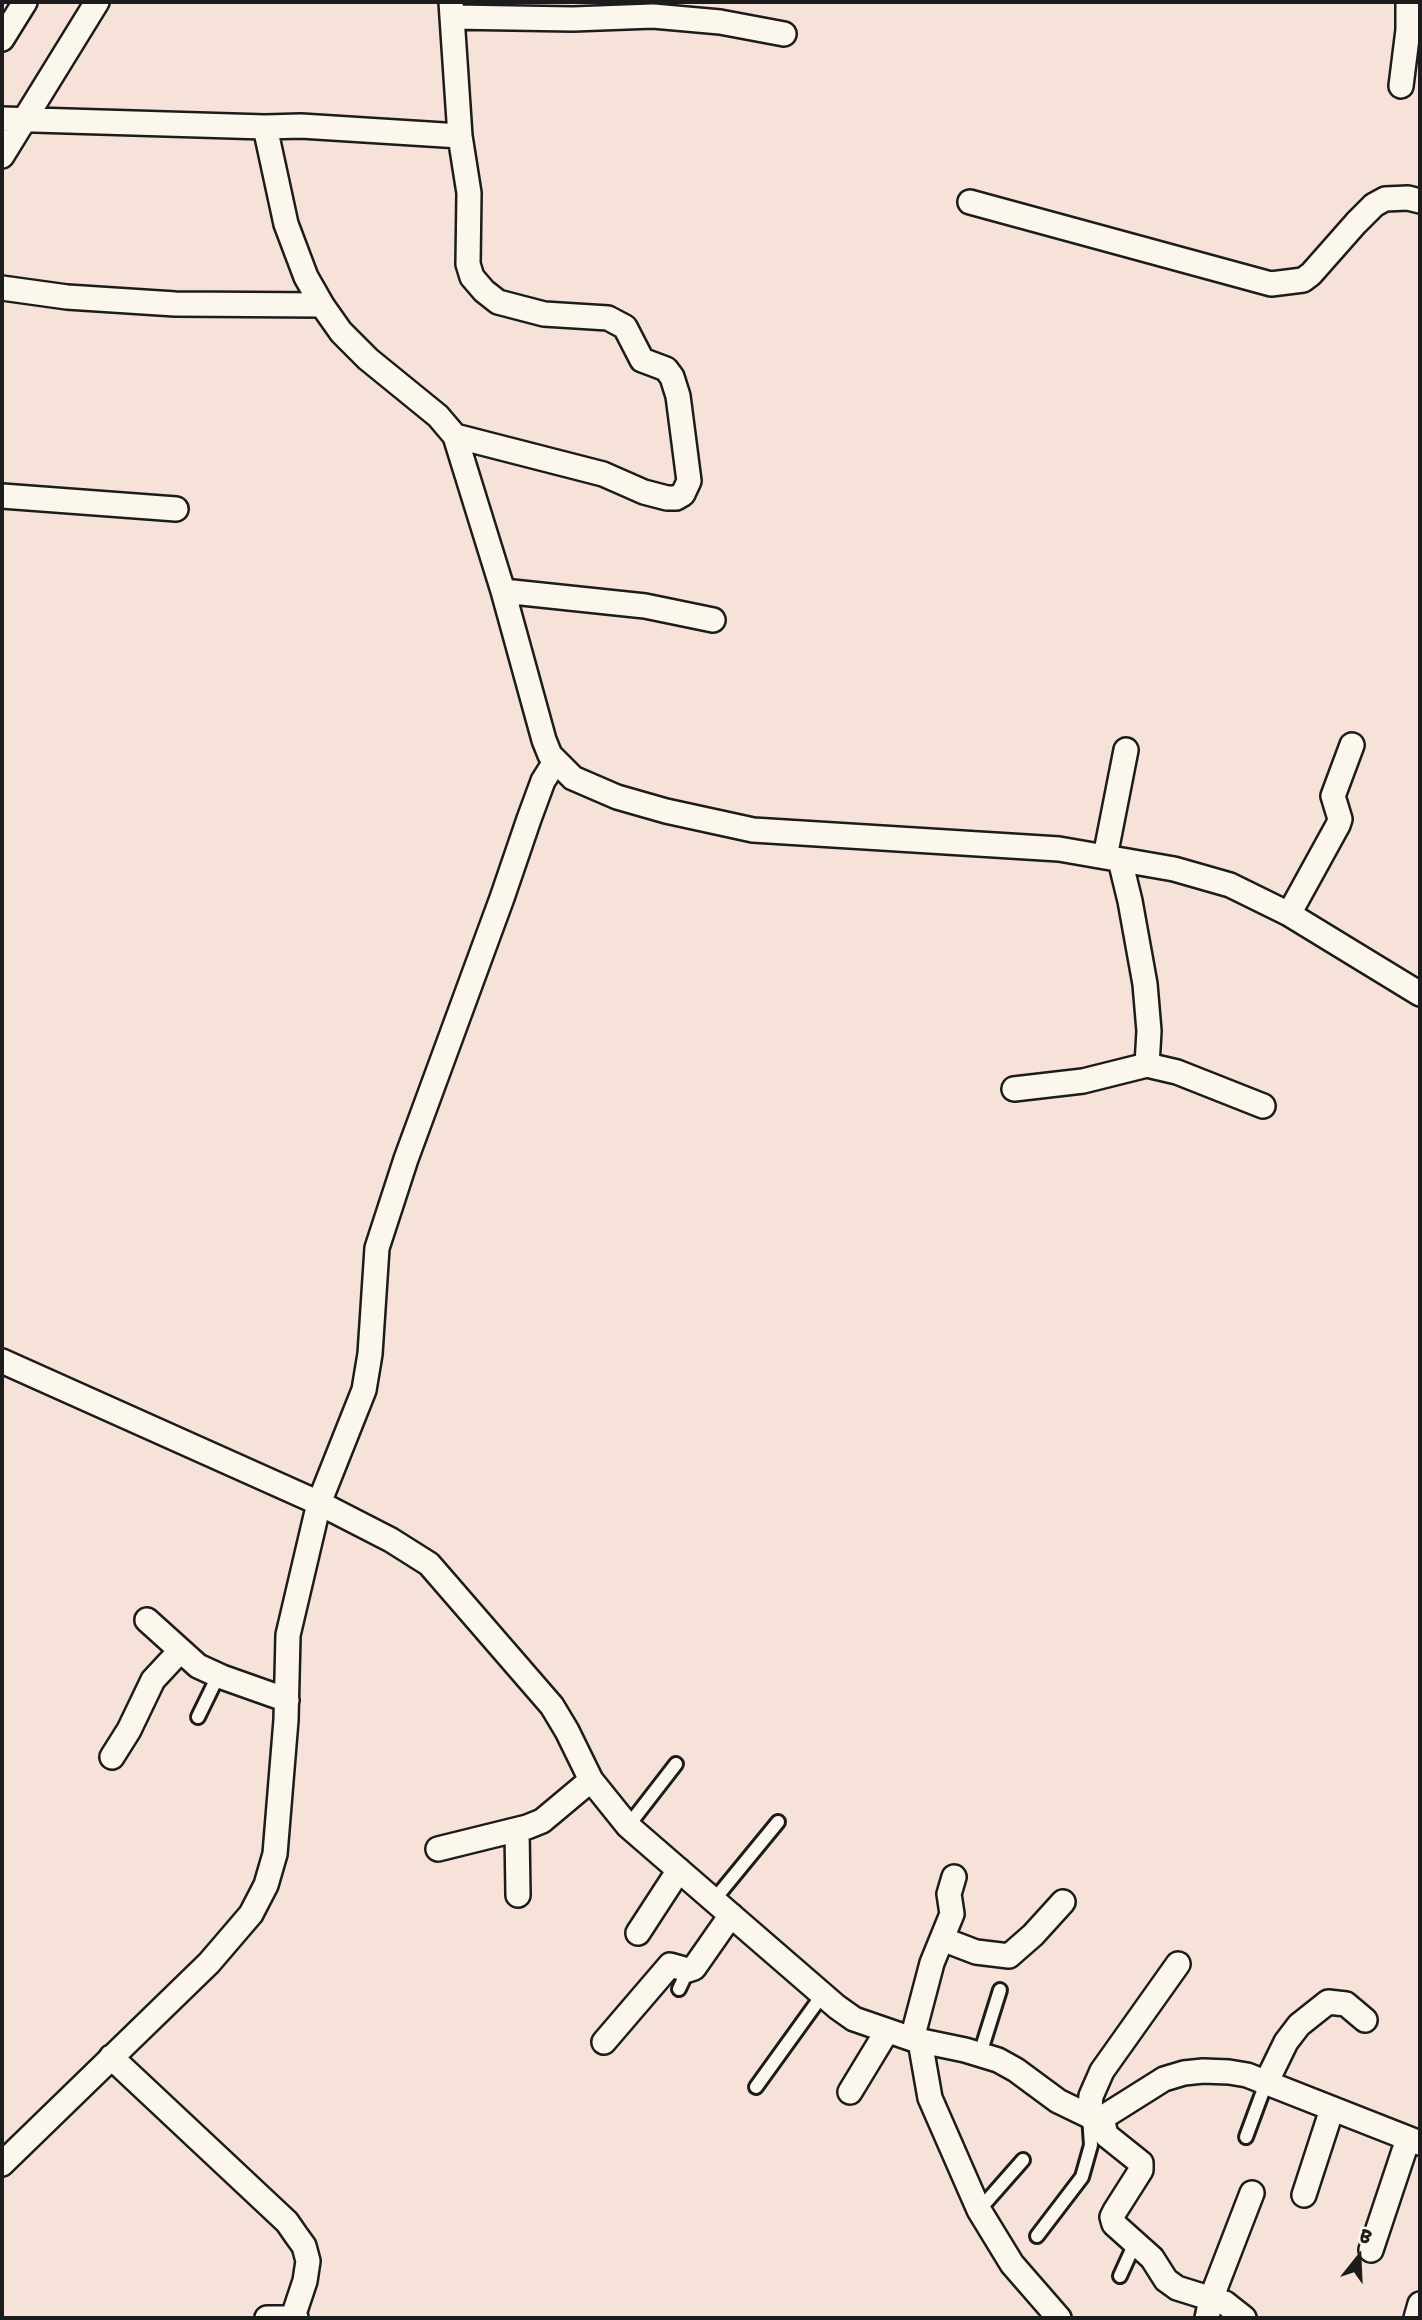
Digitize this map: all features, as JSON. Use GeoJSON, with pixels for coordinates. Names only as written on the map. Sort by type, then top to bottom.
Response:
{"type":"FeatureCollection","features":[{"type":"Feature","properties":{"kind":"street"},"geometry":{"type":"LineString","coordinates":[[2,39],[25,2]]}},
{"type":"Feature","properties":{"kind":"street"},"geometry":{"type":"LineString","coordinates":[[2,156],[12,119],[97,2]]}},
{"type":"Feature","properties":{"kind":"street"},"geometry":{"type":"LineString","coordinates":[[1401,86],[1408,30],[1408,2]]}},
{"type":"Feature","properties":{"kind":"street"},"geometry":{"type":"LineString","coordinates":[[455,436],[603,474],[644,492],[667,498],[676,498],[683,494],[688,481],[678,396],[672,377],[666,369],[642,360],[625,327],[608,318],[544,314],[507,305],[498,302],[484,291],[472,277],[468,264],[469,194],[460,136],[452,10],[573,19],[653,16],[720,22],[784,34]]}},
{"type":"Feature","properties":{"kind":"street"},"geometry":{"type":"LineString","coordinates":[[12,119],[301,126],[460,136]]}},
{"type":"Feature","properties":{"kind":"street"},"geometry":{"type":"LineString","coordinates":[[265,127],[286,225],[306,277],[322,305],[341,332],[368,359],[438,416],[455,436],[503,592],[544,740],[562,770],[585,785],[617,797],[699,820],[753,830],[1006,844],[1059,849],[1174,869],[1230,886],[1289,914],[1420,994]]}},
{"type":"Feature","properties":{"kind":"street"},"geometry":{"type":"LineString","coordinates":[[970,202],[1271,284],[1303,279],[1311,274],[1374,205],[1385,199],[1408,198],[1420,201]]}},
{"type":"Feature","properties":{"kind":"street"},"geometry":{"type":"LineString","coordinates":[[2,288],[67,297],[175,304],[322,305]]}},
{"type":"Feature","properties":{"kind":"street"},"geometry":{"type":"LineString","coordinates":[[2,496],[176,509]]}},
{"type":"Feature","properties":{"kind":"street"},"geometry":{"type":"LineString","coordinates":[[503,592],[645,606],[713,620]]}},
{"type":"Feature","properties":{"kind":"street"},"geometry":{"type":"LineString","coordinates":[[1289,914],[1338,825],[1340,819],[1333,796],[1352,745]]}},
{"type":"Feature","properties":{"kind":"street"},"geometry":{"type":"LineString","coordinates":[[1126,750],[1112,858],[1130,901],[1145,984],[1149,1031],[1147,1065]]}},
{"type":"Feature","properties":{"kind":"street"},"geometry":{"type":"LineString","coordinates":[[2,2164],[209,1963],[251,1914],[267,1885],[275,1854],[287,1700],[288,1635],[319,1503],[364,1390],[370,1354],[377,1248],[406,1159],[539,790],[555,762]]}},
{"type":"Feature","properties":{"kind":"street"},"geometry":{"type":"LineString","coordinates":[[1014,1089],[1083,1081],[1147,1065],[1177,1072],[1263,1106]]}},
{"type":"Feature","properties":{"kind":"street"},"geometry":{"type":"LineString","coordinates":[[2,1361],[319,1503],[391,1540],[429,1564],[552,1706],[591,1780],[628,1826],[854,2019],[916,2040],[998,2060],[1058,2101],[1096,2117]]}},
{"type":"Feature","properties":{"kind":"street"},"geometry":{"type":"LineString","coordinates":[[146,1620],[198,1666],[218,1676],[287,1700]]}},
{"type":"Feature","properties":{"kind":"street"},"geometry":{"type":"LineString","coordinates":[[112,1757],[129,1731],[153,1680],[180,1651]]}},
{"type":"Feature","properties":{"kind":"street"},"geometry":{"type":"LineString","coordinates":[[438,1849],[517,1830],[542,1821],[591,1780]]}},
{"type":"Feature","properties":{"kind":"street"},"geometry":{"type":"LineString","coordinates":[[517,1830],[518,1895]]}},
{"type":"Feature","properties":{"kind":"street"},"geometry":{"type":"LineString","coordinates":[[638,1933],[679,1870]]}},
{"type":"Feature","properties":{"kind":"street"},"geometry":{"type":"LineString","coordinates":[[954,1877],[949,1894],[952,1914],[932,1963],[916,2040],[930,2098],[979,2210],[1012,2264],[1059,2318]]}},
{"type":"Feature","properties":{"kind":"street"},"geometry":{"type":"LineString","coordinates":[[942,1939],[976,1952],[1009,1955],[1033,1935],[1063,1902]]}},
{"type":"Feature","properties":{"kind":"street"},"geometry":{"type":"LineString","coordinates":[[604,2042],[670,1965],[684,1979],[694,1968],[723,1908]]}},
{"type":"Feature","properties":{"kind":"street"},"geometry":{"type":"LineString","coordinates":[[1178,1964],[1102,2071],[1091,2096],[1096,2117],[1105,2135],[1141,2163],[1141,2170],[1112,2217],[1114,2224],[1152,2258],[1166,2280],[1209,2309],[1231,2306],[1244,2318]]}},
{"type":"Feature","properties":{"kind":"street"},"geometry":{"type":"LineString","coordinates":[[1266,2082],[1286,2042],[1298,2025],[1328,2002],[1346,2004],[1366,2020]]}},
{"type":"Feature","properties":{"kind":"street"},"geometry":{"type":"LineString","coordinates":[[850,2092],[887,2031]]}},
{"type":"Feature","properties":{"kind":"street"},"geometry":{"type":"LineString","coordinates":[[111,2057],[287,2222],[304,2246],[308,2261],[294,2318],[267,2318]]}},
{"type":"Feature","properties":{"kind":"street"},"geometry":{"type":"LineString","coordinates":[[1096,2117],[1164,2079],[1184,2073],[1229,2071],[1266,2082],[1414,2141],[1371,2250]]}},
{"type":"Feature","properties":{"kind":"street"},"geometry":{"type":"LineString","coordinates":[[1304,2195],[1332,2109]]}},
{"type":"Feature","properties":{"kind":"street"},"geometry":{"type":"LineString","coordinates":[[1209,2309],[1252,2193]]}},
{"type":"Feature","properties":{"kind":"street"},"geometry":{"type":"LineString","coordinates":[[1416,2318],[1420,2304]]}},
{"type":"Feature","properties":{"kind":"lane"},"geometry":{"type":"LineString","coordinates":[[198,1717],[218,1676]]}},
{"type":"Feature","properties":{"kind":"lane"},"geometry":{"type":"LineString","coordinates":[[628,1826],[676,1764]]}},
{"type":"Feature","properties":{"kind":"lane"},"geometry":{"type":"LineString","coordinates":[[723,1908],[778,1822]]}},
{"type":"Feature","properties":{"kind":"lane"},"geometry":{"type":"LineString","coordinates":[[980,2054],[1000,1990]]}},
{"type":"Feature","properties":{"kind":"lane"},"geometry":{"type":"LineString","coordinates":[[757,2087],[823,1993]]}},
{"type":"Feature","properties":{"kind":"lane"},"geometry":{"type":"LineString","coordinates":[[1246,2137],[1266,2082]]}},
{"type":"Feature","properties":{"kind":"lane"},"geometry":{"type":"LineString","coordinates":[[1037,2236],[1082,2177],[1096,2117]]}},
{"type":"Feature","properties":{"kind":"lane"},"geometry":{"type":"LineString","coordinates":[[979,2210],[1023,2160]]}},
{"type":"Feature","properties":{"kind":"lane"},"geometry":{"type":"LineString","coordinates":[[1119,2276],[1135,2243]]}}]}
